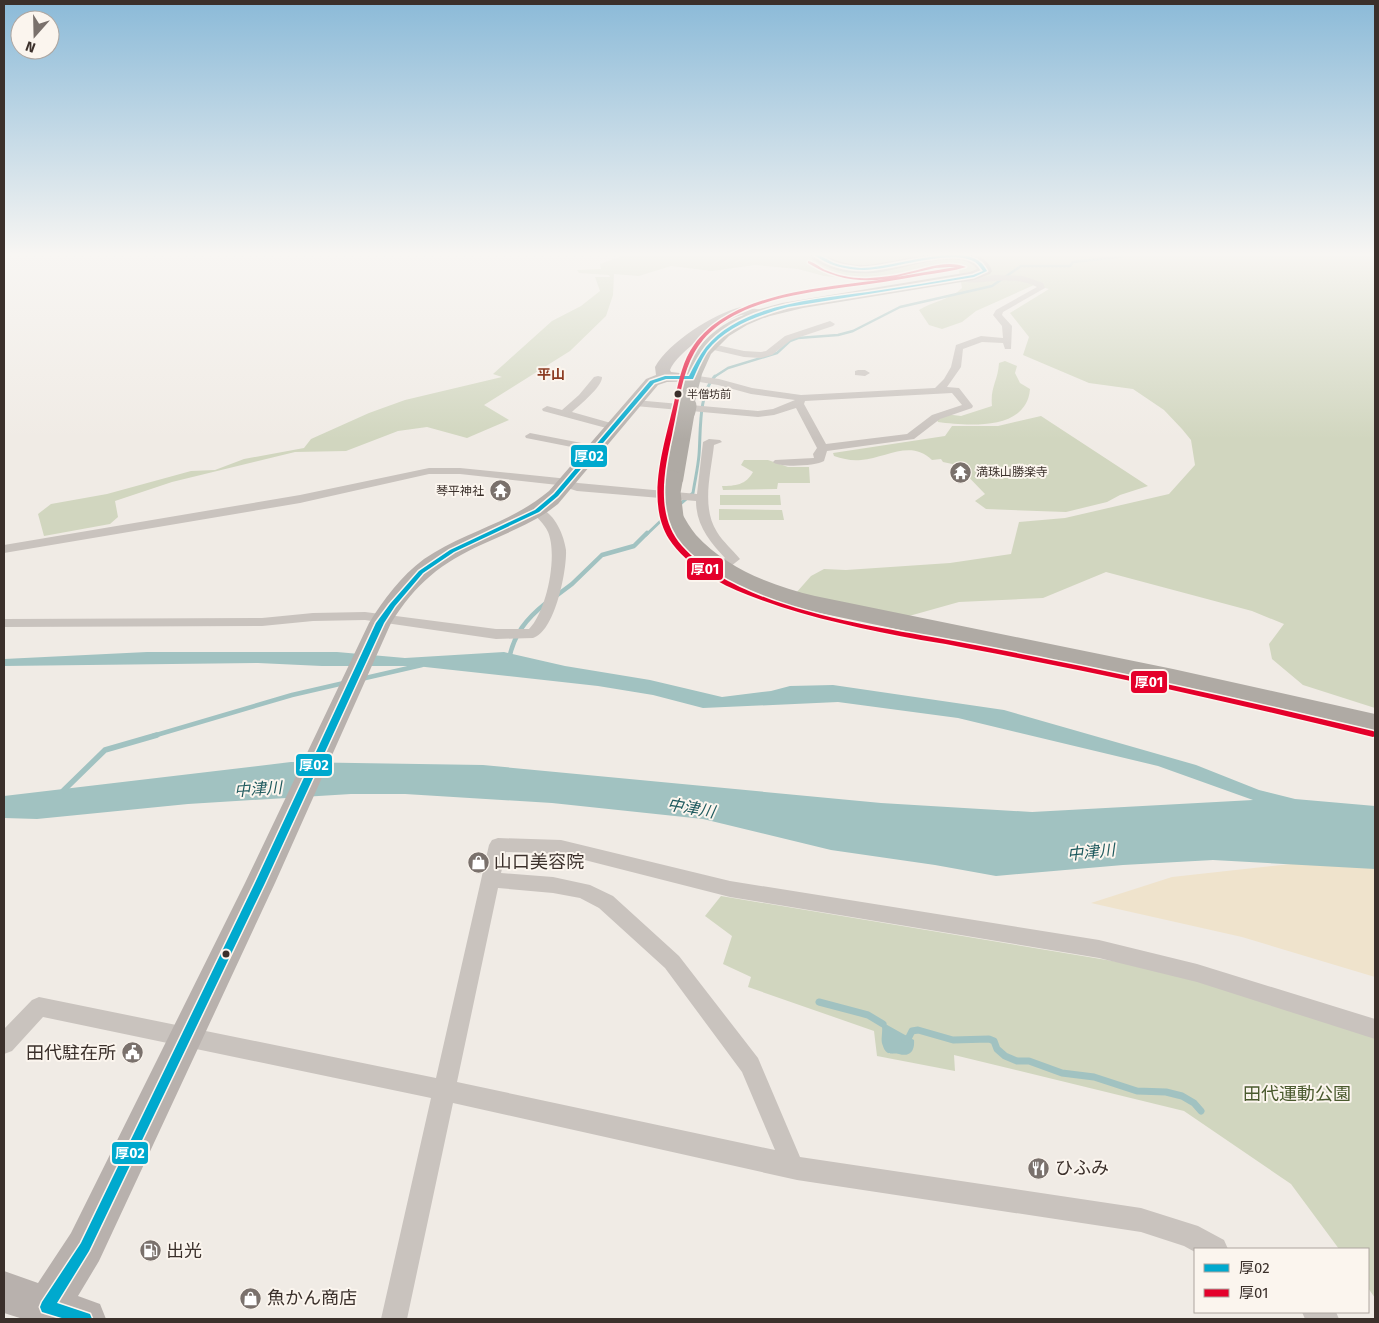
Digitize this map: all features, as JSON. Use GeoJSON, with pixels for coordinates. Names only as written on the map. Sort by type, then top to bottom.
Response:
{"type":"FeatureCollection","features":[{"type":"Feature","properties":{"kind":"highway"},"geometry":{"type":"LineString","coordinates":[[760,316],[735,326],[708,346],[698,360],[698,379],[686,498],[679,531],[698,550],[721,567],[753,585],[822,606],[1068,656],[1301,706],[1375,724]]}},
{"type":"Feature","properties":{"kind":"main road"},"geometry":{"type":"LineString","coordinates":[[665,377],[662,370],[663,366],[678,349],[730,316]]}},
{"type":"Feature","properties":{"kind":"main road"},"geometry":{"type":"LineString","coordinates":[[47,1307],[85,1248],[382,621],[408,585],[428,566],[452,551],[537,511],[568,484],[652,382],[665,377],[698,379]]}},
{"type":"Feature","properties":{"kind":"main road"},"geometry":{"type":"LineString","coordinates":[[4,1292],[85,1319]]}},
{"type":"Feature","properties":{"kind":"street"},"geometry":{"type":"LineString","coordinates":[[938,391],[948,382],[956,367],[959,347],[982,339],[1007,344],[1007,326],[998,316]]}},
{"type":"Feature","properties":{"kind":"street"},"geometry":{"type":"LineString","coordinates":[[762,355],[788,338],[830,324]]}},
{"type":"Feature","properties":{"kind":"street"},"geometry":{"type":"LineString","coordinates":[[788,338],[799,342]]}},
{"type":"Feature","properties":{"kind":"street"},"geometry":{"type":"LineString","coordinates":[[708,346],[744,354],[776,357]]}},
{"type":"Feature","properties":{"kind":"street"},"geometry":{"type":"LineString","coordinates":[[565,413],[583,397],[598,379]]}},
{"type":"Feature","properties":{"kind":"street"},"geometry":{"type":"LineString","coordinates":[[698,379],[718,381],[751,391],[800,401],[955,390],[968,406],[936,417],[910,437],[823,448],[819,454],[820,459],[817,461],[779,462]]}},
{"type":"Feature","properties":{"kind":"street"},"geometry":{"type":"LineString","coordinates":[[634,403],[765,414],[784,410],[800,401]]}},
{"type":"Feature","properties":{"kind":"street"},"geometry":{"type":"LineString","coordinates":[[800,401],[823,448]]}},
{"type":"Feature","properties":{"kind":"street"},"geometry":{"type":"LineString","coordinates":[[547,409],[614,428]]}},
{"type":"Feature","properties":{"kind":"street"},"geometry":{"type":"LineString","coordinates":[[530,436],[547,437],[597,448]]}},
{"type":"Feature","properties":{"kind":"street"},"geometry":{"type":"LineString","coordinates":[[686,498],[709,442],[716,442]]}},
{"type":"Feature","properties":{"kind":"street"},"geometry":{"type":"LineString","coordinates":[[4,549],[300,499],[429,472],[460,471],[568,484],[577,487],[686,498],[701,513],[705,524],[733,559],[721,567]]}},
{"type":"Feature","properties":{"kind":"street"},"geometry":{"type":"LineString","coordinates":[[4,623],[262,622],[292,618],[343,616],[507,634],[528,634],[537,631],[547,609],[559,568],[559,548],[550,522],[537,511]]}},
{"type":"Feature","properties":{"kind":"street"},"geometry":{"type":"LineString","coordinates":[[394,1319],[492,880],[498,845],[561,847],[730,889],[1099,949],[1197,973],[1375,1029]]}},
{"type":"Feature","properties":{"kind":"street"},"geometry":{"type":"LineString","coordinates":[[492,880],[553,885],[583,891],[606,902],[672,962],[750,1065],[788,1153],[790,1165]]}},
{"type":"Feature","properties":{"kind":"street"},"geometry":{"type":"LineString","coordinates":[[4,1044],[39,1007],[192,1024],[445,1090],[797,1168],[1141,1220],[1189,1235],[1213,1248]]}},
{"type":"Feature","properties":{"kind":"green space"},"geometry":{"type":"Polygon","coordinates":[[[562,316],[606,316],[570,351],[484,405],[509,420],[467,438],[427,427],[398,431],[346,451],[295,452],[172,482],[115,501],[118,517],[110,524],[44,536],[38,514],[51,504],[107,494],[191,471],[215,470],[244,459],[304,448],[311,439],[369,413],[405,400],[502,377],[493,374],[552,321],[562,316]]]}},
{"type":"Feature","properties":{"kind":"green space"},"geometry":{"type":"Polygon","coordinates":[[[923,316],[970,316],[962,322],[942,329],[929,325],[923,316]]]}},
{"type":"Feature","properties":{"kind":"green space"},"geometry":{"type":"Polygon","coordinates":[[[1012,316],[1375,316],[1375,708],[1303,685],[1272,659],[1269,644],[1284,624],[1252,611],[1106,572],[1043,598],[959,602],[909,616],[796,593],[811,576],[824,569],[846,570],[950,563],[1011,554],[1019,522],[1065,518],[1169,494],[1195,465],[1191,440],[1164,410],[1133,389],[1089,383],[1023,355],[1029,337],[1012,316]]]}},
{"type":"Feature","properties":{"kind":"green space"},"geometry":{"type":"Polygon","coordinates":[[[1005,361],[1017,366],[1015,373],[1020,383],[1030,389],[1026,403],[1019,412],[1007,419],[994,423],[965,424],[938,422],[936,418],[945,414],[961,416],[992,406],[992,394],[999,363],[1005,361]]]}},
{"type":"Feature","properties":{"kind":"green space"},"geometry":{"type":"Polygon","coordinates":[[[1041,416],[1148,486],[1120,495],[1107,502],[1066,512],[986,509],[975,501],[985,494],[957,465],[943,462],[941,459],[932,460],[924,454],[907,450],[858,460],[837,457],[833,453],[945,436],[952,426],[998,426],[1041,416]]]}},
{"type":"Feature","properties":{"kind":"green space"},"geometry":{"type":"Polygon","coordinates":[[[744,460],[768,460],[788,467],[809,467],[810,483],[778,483],[777,489],[723,490],[722,486],[731,486],[744,482],[753,472],[741,465],[744,460]]]}},
{"type":"Feature","properties":{"kind":"green space"},"geometry":{"type":"Polygon","coordinates":[[[720,495],[780,495],[781,505],[720,505],[720,495]]]}},
{"type":"Feature","properties":{"kind":"green space"},"geometry":{"type":"Polygon","coordinates":[[[719,509],[782,510],[784,520],[719,520],[719,509]]]}},
{"type":"Feature","properties":{"kind":"green space","name":"田代運動公園"},"geometry":{"type":"Polygon","coordinates":[[[721,896],[1137,965],[1215,986],[1375,1037],[1375,1298],[1369,1289],[1369,1248],[1338,1248],[1291,1184],[1184,1111],[954,1055],[955,1071],[877,1056],[874,1031],[748,987],[751,977],[723,964],[732,936],[705,916],[721,896]]]}},
{"type":"Feature","properties":{"kind":"sand"},"geometry":{"type":"Polygon","coordinates":[[[1375,861],[1375,977],[1242,937],[1091,903],[1172,877],[1291,864],[1375,861]]]}},
{"type":"Feature","properties":{"kind":"water","name":"中津川"},"geometry":{"type":"Polygon","coordinates":[[[147,652],[337,652],[405,658],[504,652],[565,666],[650,680],[722,697],[771,691],[790,686],[833,685],[1004,710],[1196,765],[1259,790],[1295,799],[1375,806],[1375,869],[1213,860],[1123,865],[996,876],[831,850],[703,819],[552,803],[405,794],[351,794],[188,804],[37,819],[4,818],[4,796],[291,762],[483,765],[881,803],[1032,812],[1253,800],[1158,766],[958,718],[838,702],[703,708],[653,695],[598,686],[416,666],[322,666],[258,663],[4,666],[4,659],[147,652]]]}},
{"type":"Feature","properties":{"kind":"water"},"geometry":{"type":"Polygon","coordinates":[[[880,1021],[914,1040],[911,1053],[903,1055],[889,1053],[884,1049],[882,1027],[878,1023],[880,1021]]]}},
{"type":"Feature","properties":{"kind":"waterway"},"geometry":{"type":"LineString","coordinates":[[715,377],[728,368],[777,353],[790,341],[798,338],[838,335],[853,331],[883,316]]}},
{"type":"Feature","properties":{"kind":"waterway"},"geometry":{"type":"LineString","coordinates":[[679,505],[693,493],[699,460],[700,424],[703,403],[715,377]]}},
{"type":"Feature","properties":{"kind":"waterway"},"geometry":{"type":"LineString","coordinates":[[646,535],[667,515]]}},
{"type":"Feature","properties":{"kind":"waterway"},"geometry":{"type":"LineString","coordinates":[[556,596],[572,584],[602,555],[634,546],[647,533]]}},
{"type":"Feature","properties":{"kind":"waterway"},"geometry":{"type":"LineString","coordinates":[[509,659],[514,642],[522,628],[532,615],[546,603]]}},
{"type":"Feature","properties":{"kind":"waterway"},"geometry":{"type":"LineString","coordinates":[[361,679],[422,665]]}},
{"type":"Feature","properties":{"kind":"waterway"},"geometry":{"type":"LineString","coordinates":[[153,736],[292,695],[344,683]]}},
{"type":"Feature","properties":{"kind":"waterway"},"geometry":{"type":"LineString","coordinates":[[63,791],[105,750],[157,735]]}},
{"type":"Feature","properties":{"kind":"waterway"},"geometry":{"type":"LineString","coordinates":[[819,1002],[868,1015],[883,1024]]}},
{"type":"Feature","properties":{"kind":"waterway"},"geometry":{"type":"LineString","coordinates":[[905,1039],[908,1039],[912,1031],[918,1030],[953,1040],[989,1039],[994,1041],[997,1049],[1005,1056],[1017,1061],[1029,1061],[1062,1073],[1094,1077],[1137,1091],[1166,1092],[1182,1096],[1194,1103],[1201,1111]]}},
{"type":"Feature","properties":{"kind":"transit line","name":"厚01"},"geometry":{"type":"LineString","coordinates":[[732,316],[718,324],[702,338],[687,362],[662,473],[662,508],[665,524],[679,547],[707,571],[751,594],[808,613],[866,627],[1130,678],[1373,734]]}},
{"type":"Feature","properties":{"kind":"transit line","name":"厚02"},"geometry":{"type":"LineString","coordinates":[[85,1319],[47,1307],[85,1247],[260,883],[380,623],[392,605],[421,572],[452,551],[537,511],[556,495],[652,382],[665,377],[691,378],[698,362],[715,340],[731,328],[755,316]]}},
{"type":"Feature","properties":{"kind":"place","name":"半僧坊前"},"geometry":{"type":"Point","coordinates":[678,394]}},
{"type":"Feature","properties":{"kind":"place","name":"満珠山勝楽寺"},"geometry":{"type":"Point","coordinates":[960,472]}},
{"type":"Feature","properties":{"kind":"place","name":"琴平神社"},"geometry":{"type":"Point","coordinates":[500,491]}},
{"type":"Feature","properties":{"kind":"place","name":"山口美容院"},"geometry":{"type":"Point","coordinates":[478,862]}},
{"type":"Feature","properties":{"kind":"place","name":"田代駐在所"},"geometry":{"type":"Point","coordinates":[132,1053]}},
{"type":"Feature","properties":{"kind":"place","name":"ひふみ"},"geometry":{"type":"Point","coordinates":[1039,1168]}},
{"type":"Feature","properties":{"kind":"place","name":"出光"},"geometry":{"type":"Point","coordinates":[150,1251]}},
{"type":"Feature","properties":{"kind":"place","name":"魚かん商店"},"geometry":{"type":"Point","coordinates":[251,1298]}},
{"type":"Feature","properties":{"kind":"district","name":"平山"},"geometry":{"type":"Point","coordinates":[551,374]}}]}
